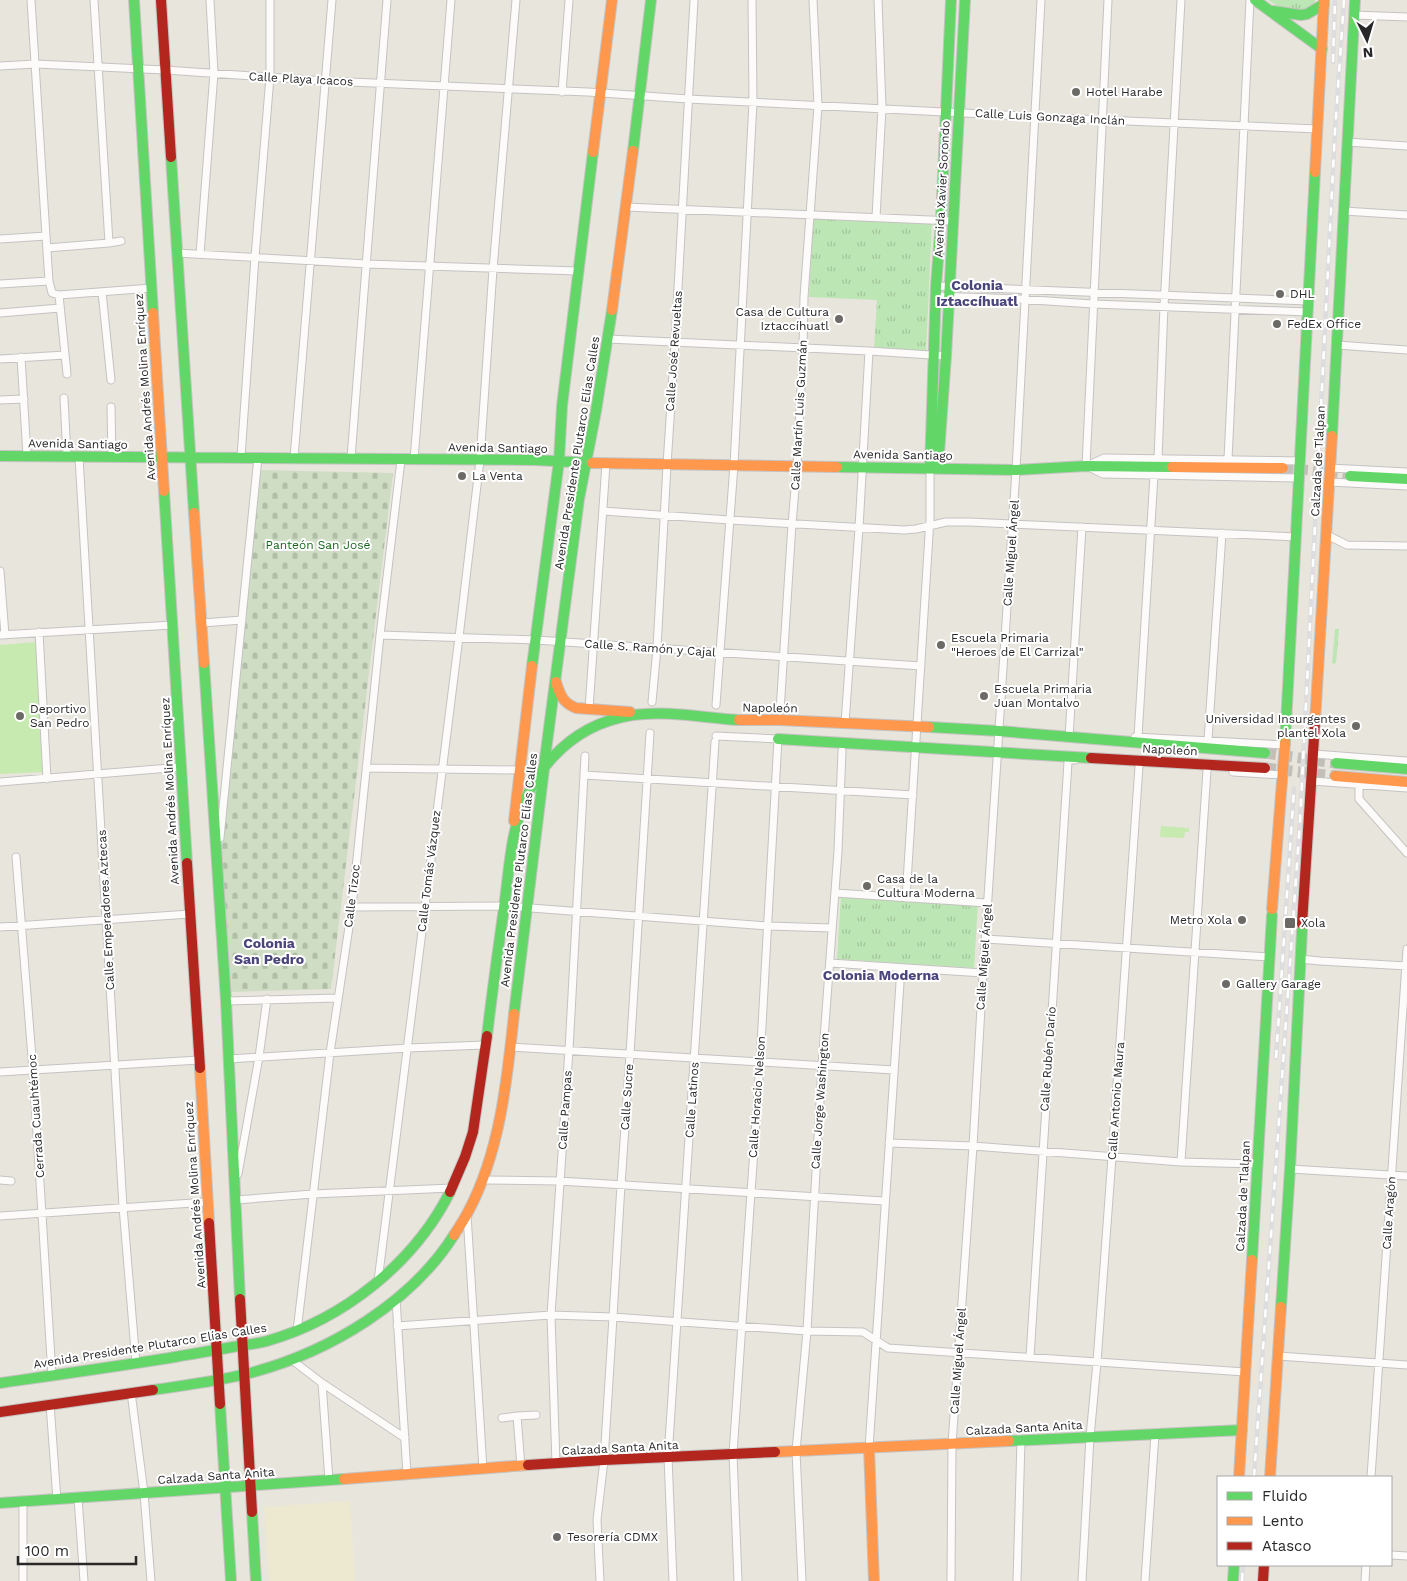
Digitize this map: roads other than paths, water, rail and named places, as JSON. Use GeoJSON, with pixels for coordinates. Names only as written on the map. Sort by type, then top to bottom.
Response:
{"type":"FeatureCollection","features":[{"type":"Feature","properties":{"kind":"main road","name":"Avenida Andrés Molina Enríquez"},"geometry":{"type":"LineString","coordinates":[[134,0],[231,1581]]}},
{"type":"Feature","properties":{"kind":"main road"},"geometry":{"type":"LineString","coordinates":[[161,0],[226,1001],[242,1346],[256,1581]]}},
{"type":"Feature","properties":{"kind":"main road","name":"Avenida Presidente Plutarco Elías Calles"},"geometry":{"type":"LineString","coordinates":[[0,1383],[242,1346],[264,1342],[297,1331],[335,1312],[378,1282],[408,1255],[437,1217],[464,1162],[473,1130],[479,1094],[513,839],[559,461],[562,406],[612,0]]}},
{"type":"Feature","properties":{"kind":"main road","name":"Avenida Presidente Plutarco Elías Calles"},"geometry":{"type":"LineString","coordinates":[[0,1412],[219,1380],[269,1368],[292,1360],[320,1348],[372,1318],[396,1299],[439,1254],[467,1216],[483,1180],[497,1131],[503,1099],[579,499],[608,339],[651,0]]}},
{"type":"Feature","properties":{"kind":"main road","name":"Avenida Xavier Sorondo"},"geometry":{"type":"LineString","coordinates":[[934,468],[936,291],[951,0]]}},
{"type":"Feature","properties":{"kind":"main road","name":"Avenida Xavier Sorondo"},"geometry":{"type":"LineString","coordinates":[[934,468],[946,356],[965,0]]}},
{"type":"Feature","properties":{"kind":"main road"},"geometry":{"type":"LineString","coordinates":[[1255,0],[1322,49]]}},
{"type":"Feature","properties":{"kind":"main road","name":"Calzada de Tlalpan"},"geometry":{"type":"LineString","coordinates":[[1270,1476],[1327,535],[1355,0]]}},
{"type":"Feature","properties":{"kind":"main road"},"geometry":{"type":"LineString","coordinates":[[1272,11],[1301,15],[1307,14],[1324,2]]}},
{"type":"Feature","properties":{"kind":"main road","name":"Calzada de Tlalpan"},"geometry":{"type":"LineString","coordinates":[[1239,1476],[1269,957],[1285,745],[1324,2]]}},
{"type":"Feature","properties":{"kind":"main road","name":"Avenida Santiago"},"geometry":{"type":"LineString","coordinates":[[0,456],[351,458],[1016,470],[1086,466],[1284,468]]}},
{"type":"Feature","properties":{"kind":"main road"},"geometry":{"type":"LineString","coordinates":[[1350,476],[1407,479]]}},
{"type":"Feature","properties":{"kind":"main road"},"geometry":{"type":"LineString","coordinates":[[556,682],[560,697],[567,705],[589,709],[651,713]]}},
{"type":"Feature","properties":{"kind":"main road","name":"Napoleón"},"geometry":{"type":"LineString","coordinates":[[513,839],[524,800],[533,782],[544,766],[558,752],[587,730],[615,719],[651,713],[754,721],[779,720],[999,731],[1265,753]]}},
{"type":"Feature","properties":{"kind":"main road","name":"Napoleón"},"geometry":{"type":"LineString","coordinates":[[778,739],[1265,768]]}},
{"type":"Feature","properties":{"kind":"main road"},"geometry":{"type":"LineString","coordinates":[[1336,763],[1407,769]]}},
{"type":"Feature","properties":{"kind":"main road"},"geometry":{"type":"LineString","coordinates":[[1334,776],[1407,782]]}},
{"type":"Feature","properties":{"kind":"main road","name":"Calzada Santa Anita"},"geometry":{"type":"LineString","coordinates":[[0,1504],[604,1460],[1242,1430]]}},
{"type":"Feature","properties":{"kind":"main road"},"geometry":{"type":"LineString","coordinates":[[869,1448],[874,1581]]}},
{"type":"Feature","properties":{"kind":"main road"},"geometry":{"type":"LineString","coordinates":[[1233,1581],[1234,1566]]}},
{"type":"Feature","properties":{"kind":"main road"},"geometry":{"type":"LineString","coordinates":[[1263,1581],[1264,1566]]}},
{"type":"Feature","properties":{"kind":"street"},"geometry":{"type":"LineString","coordinates":[[32,0],[49,281],[52,293],[59,295],[152,288]]}},
{"type":"Feature","properties":{"kind":"street"},"geometry":{"type":"LineString","coordinates":[[94,0],[110,243]]}},
{"type":"Feature","properties":{"kind":"street"},"geometry":{"type":"LineString","coordinates":[[200,254],[214,74],[210,0]]}},
{"type":"Feature","properties":{"kind":"street"},"geometry":{"type":"LineString","coordinates":[[241,457],[270,77],[270,0]]}},
{"type":"Feature","properties":{"kind":"street"},"geometry":{"type":"LineString","coordinates":[[294,458],[332,0]]}},
{"type":"Feature","properties":{"kind":"street"},"geometry":{"type":"LineString","coordinates":[[351,458],[387,0]]}},
{"type":"Feature","properties":{"kind":"street"},"geometry":{"type":"LineString","coordinates":[[414,460],[451,0]]}},
{"type":"Feature","properties":{"kind":"street","name":"Calle Tomás Vázquez"},"geometry":{"type":"LineString","coordinates":[[378,1282],[480,460],[493,268],[516,0]]}},
{"type":"Feature","properties":{"kind":"street"},"geometry":{"type":"LineString","coordinates":[[562,92],[569,0]]}},
{"type":"Feature","properties":{"kind":"street","name":"Calle José Revueltas"},"geometry":{"type":"LineString","coordinates":[[652,702],[657,648],[694,0]]}},
{"type":"Feature","properties":{"kind":"street"},"geometry":{"type":"LineString","coordinates":[[716,705],[741,345],[753,102],[752,0]]}},
{"type":"Feature","properties":{"kind":"street","name":"Calle Martín Luis Guzmán"},"geometry":{"type":"LineString","coordinates":[[780,711],[792,524],[798,466],[804,297],[818,106],[813,0]]}},
{"type":"Feature","properties":{"kind":"street"},"geometry":{"type":"LineString","coordinates":[[876,217],[882,108],[878,0]]}},
{"type":"Feature","properties":{"kind":"street","name":"Calle Miguel Ángel"},"geometry":{"type":"LineString","coordinates":[[951,1581],[952,1444],[1013,524],[1040,0]]}},
{"type":"Feature","properties":{"kind":"street"},"geometry":{"type":"LineString","coordinates":[[1086,466],[1108,0]]}},
{"type":"Feature","properties":{"kind":"street"},"geometry":{"type":"LineString","coordinates":[[1158,459],[1164,306],[1182,0]]}},
{"type":"Feature","properties":{"kind":"street"},"geometry":{"type":"LineString","coordinates":[[1228,459],[1250,0]]}},
{"type":"Feature","properties":{"kind":"street"},"geometry":{"type":"LineString","coordinates":[[1354,15],[1407,17]]}},
{"type":"Feature","properties":{"kind":"street","name":"Calle Playa Icacos"},"geometry":{"type":"LineString","coordinates":[[0,66],[36,64],[165,70],[326,81],[602,93]]}},
{"type":"Feature","properties":{"kind":"street","name":"Calle Luis Gonzaga Inclán"},"geometry":{"type":"LineString","coordinates":[[602,93],[818,106],[1318,129]]}},
{"type":"Feature","properties":{"kind":"street"},"geometry":{"type":"LineString","coordinates":[[1348,142],[1407,146]]}},
{"type":"Feature","properties":{"kind":"street"},"geometry":{"type":"LineString","coordinates":[[626,207],[953,221]]}},
{"type":"Feature","properties":{"kind":"street"},"geometry":{"type":"LineString","coordinates":[[1344,211],[1407,215]]}},
{"type":"Feature","properties":{"kind":"street"},"geometry":{"type":"LineString","coordinates":[[0,239],[46,236]]}},
{"type":"Feature","properties":{"kind":"street"},"geometry":{"type":"LineString","coordinates":[[47,248],[121,241]]}},
{"type":"Feature","properties":{"kind":"street"},"geometry":{"type":"LineString","coordinates":[[176,253],[367,264],[578,272]]}},
{"type":"Feature","properties":{"kind":"street"},"geometry":{"type":"LineString","coordinates":[[0,284],[49,281]]}},
{"type":"Feature","properties":{"kind":"street"},"geometry":{"type":"LineString","coordinates":[[949,292],[1026,290],[1094,292],[1235,298],[1308,306]]}},
{"type":"Feature","properties":{"kind":"street"},"geometry":{"type":"LineString","coordinates":[[936,291],[1026,300],[1093,304],[1235,309],[1308,306]]}},
{"type":"Feature","properties":{"kind":"street"},"geometry":{"type":"LineString","coordinates":[[102,292],[111,380]]}},
{"type":"Feature","properties":{"kind":"street"},"geometry":{"type":"LineString","coordinates":[[59,295],[67,374]]}},
{"type":"Feature","properties":{"kind":"street"},"geometry":{"type":"LineString","coordinates":[[0,313],[60,308]]}},
{"type":"Feature","properties":{"kind":"street"},"geometry":{"type":"LineString","coordinates":[[608,339],[946,356]]}},
{"type":"Feature","properties":{"kind":"street"},"geometry":{"type":"LineString","coordinates":[[1337,345],[1407,350]]}},
{"type":"Feature","properties":{"kind":"street"},"geometry":{"type":"LineString","coordinates":[[845,723],[863,468],[869,351]]}},
{"type":"Feature","properties":{"kind":"street"},"geometry":{"type":"LineString","coordinates":[[0,359],[65,354]]}},
{"type":"Feature","properties":{"kind":"street"},"geometry":{"type":"LineString","coordinates":[[21,357],[27,456]]}},
{"type":"Feature","properties":{"kind":"street"},"geometry":{"type":"LineString","coordinates":[[64,398],[67,457]]}},
{"type":"Feature","properties":{"kind":"street"},"geometry":{"type":"LineString","coordinates":[[0,400],[24,399]]}},
{"type":"Feature","properties":{"kind":"street"},"geometry":{"type":"LineString","coordinates":[[111,407],[112,457]]}},
{"type":"Feature","properties":{"kind":"street","name":"Calle Emperadores Aztecas"},"geometry":{"type":"LineString","coordinates":[[79,457],[123,1208],[136,1363]]}},
{"type":"Feature","properties":{"kind":"street"},"geometry":{"type":"LineString","coordinates":[[216,870],[258,457]]}},
{"type":"Feature","properties":{"kind":"street","name":"Avenida Santiago"},"geometry":{"type":"LineString","coordinates":[[1086,466],[1104,458],[1300,461]]}},
{"type":"Feature","properties":{"kind":"street","name":"Calle Tizoc"},"geometry":{"type":"LineString","coordinates":[[297,1331],[330,1053],[352,907],[380,635],[401,460]]}},
{"type":"Feature","properties":{"kind":"street"},"geometry":{"type":"LineString","coordinates":[[589,709],[606,464]]}},
{"type":"Feature","properties":{"kind":"street","name":"Avenida Santiago"},"geometry":{"type":"LineString","coordinates":[[1086,466],[1103,474],[1300,478]]}},
{"type":"Feature","properties":{"kind":"street"},"geometry":{"type":"LineString","coordinates":[[906,898],[934,468]]}},
{"type":"Feature","properties":{"kind":"street"},"geometry":{"type":"LineString","coordinates":[[1330,468],[1407,472]]}},
{"type":"Feature","properties":{"kind":"street"},"geometry":{"type":"LineString","coordinates":[[1138,737],[1154,475]]}},
{"type":"Feature","properties":{"kind":"street"},"geometry":{"type":"LineString","coordinates":[[1329,482],[1407,486]]}},
{"type":"Feature","properties":{"kind":"street"},"geometry":{"type":"LineString","coordinates":[[603,511],[904,530],[946,522],[1297,536]]}},
{"type":"Feature","properties":{"kind":"street"},"geometry":{"type":"LineString","coordinates":[[1069,737],[1082,527]]}},
{"type":"Feature","properties":{"kind":"street"},"geometry":{"type":"LineString","coordinates":[[1208,740],[1222,533]]}},
{"type":"Feature","properties":{"kind":"street"},"geometry":{"type":"LineString","coordinates":[[1327,535],[1346,545],[1407,546]]}},
{"type":"Feature","properties":{"kind":"street"},"geometry":{"type":"LineString","coordinates":[[0,571],[3,635],[173,625]]}},
{"type":"Feature","properties":{"kind":"street"},"geometry":{"type":"LineString","coordinates":[[202,623],[242,620]]}},
{"type":"Feature","properties":{"kind":"street"},"geometry":{"type":"LineString","coordinates":[[39,632],[47,779]]}},
{"type":"Feature","properties":{"kind":"street","name":"Calle S. Ramón y Cajal"},"geometry":{"type":"LineString","coordinates":[[380,635],[536,640],[921,666]]}},
{"type":"Feature","properties":{"kind":"street","name":"Calle Sucre"},"geometry":{"type":"LineString","coordinates":[[600,1581],[597,1520],[604,1460],[650,733]]}},
{"type":"Feature","properties":{"kind":"street","name":"Napoleón"},"geometry":{"type":"LineString","coordinates":[[1092,739],[1138,737],[1285,745]]}},
{"type":"Feature","properties":{"kind":"street","name":"Napoleón"},"geometry":{"type":"LineString","coordinates":[[715,739],[778,739]]}},
{"type":"Feature","properties":{"kind":"street","name":"Calle Latinos"},"geometry":{"type":"LineString","coordinates":[[673,1581],[668,1457],[715,739]]}},
{"type":"Feature","properties":{"kind":"street","name":"Calle Horacio Nelson"},"geometry":{"type":"LineString","coordinates":[[738,1581],[733,1454],[760,1062],[778,739]]}},
{"type":"Feature","properties":{"kind":"street","name":"Calle Jorge Washington"},"geometry":{"type":"LineString","coordinates":[[802,1581],[796,1451],[807,1331],[822,1066],[838,851],[842,751]]}},
{"type":"Feature","properties":{"kind":"street"},"geometry":{"type":"LineString","coordinates":[[1314,754],[1407,761]]}},
{"type":"Feature","properties":{"kind":"street","name":"Calle Pampas"},"geometry":{"type":"LineString","coordinates":[[556,1464],[551,1315],[569,1050],[585,756]]}},
{"type":"Feature","properties":{"kind":"street","name":"Napoleón"},"geometry":{"type":"LineString","coordinates":[[1069,760],[1282,775]]}},
{"type":"Feature","properties":{"kind":"street","name":"Calle Rubén Darío"},"geometry":{"type":"LineString","coordinates":[[1030,1357],[1069,760]]}},
{"type":"Feature","properties":{"kind":"street","name":"Calle Antonio Maura"},"geometry":{"type":"LineString","coordinates":[[1082,1581],[1090,1437],[1112,1157],[1139,766]]}},
{"type":"Feature","properties":{"kind":"street"},"geometry":{"type":"LineString","coordinates":[[0,782],[182,768]]}},
{"type":"Feature","properties":{"kind":"street"},"geometry":{"type":"LineString","coordinates":[[366,768],[520,770]]}},
{"type":"Feature","properties":{"kind":"street"},"geometry":{"type":"LineString","coordinates":[[1181,1162],[1207,770]]}},
{"type":"Feature","properties":{"kind":"street"},"geometry":{"type":"LineString","coordinates":[[584,775],[913,795]]}},
{"type":"Feature","properties":{"kind":"street"},"geometry":{"type":"LineString","coordinates":[[1312,781],[1407,788]]}},
{"type":"Feature","properties":{"kind":"street"},"geometry":{"type":"LineString","coordinates":[[1360,784],[1359,799],[1407,853]]}},
{"type":"Feature","properties":{"kind":"street","name":"Cerrada Cuauhtémoc"},"geometry":{"type":"LineString","coordinates":[[16,857],[33,1070],[52,1375]]}},
{"type":"Feature","properties":{"kind":"street"},"geometry":{"type":"LineString","coordinates":[[835,893],[988,903]]}},
{"type":"Feature","properties":{"kind":"street"},"geometry":{"type":"LineString","coordinates":[[352,907],[504,906],[768,926],[832,928]]}},
{"type":"Feature","properties":{"kind":"street"},"geometry":{"type":"LineString","coordinates":[[0,927],[190,914]]}},
{"type":"Feature","properties":{"kind":"street"},"geometry":{"type":"LineString","coordinates":[[985,939],[1269,957]]}},
{"type":"Feature","properties":{"kind":"street","name":"Calle Aragón"},"geometry":{"type":"LineString","coordinates":[[1371,1476],[1407,949]]}},
{"type":"Feature","properties":{"kind":"street"},"geometry":{"type":"LineString","coordinates":[[1300,958],[1406,966]]}},
{"type":"Feature","properties":{"kind":"street"},"geometry":{"type":"LineString","coordinates":[[830,963],[983,973]]}},
{"type":"Feature","properties":{"kind":"street"},"geometry":{"type":"LineString","coordinates":[[869,1448],[901,968]]}},
{"type":"Feature","properties":{"kind":"street"},"geometry":{"type":"LineString","coordinates":[[226,1001],[338,998]]}},
{"type":"Feature","properties":{"kind":"street"},"geometry":{"type":"LineString","coordinates":[[235,1186],[259,1057],[267,999]]}},
{"type":"Feature","properties":{"kind":"street"},"geometry":{"type":"LineString","coordinates":[[229,1059],[485,1045]]}},
{"type":"Feature","properties":{"kind":"street"},"geometry":{"type":"LineString","coordinates":[[510,1046],[894,1070]]}},
{"type":"Feature","properties":{"kind":"street"},"geometry":{"type":"LineString","coordinates":[[0,1072],[199,1060]]}},
{"type":"Feature","properties":{"kind":"street"},"geometry":{"type":"LineString","coordinates":[[888,1143],[973,1146],[1181,1162],[1257,1164]]}},
{"type":"Feature","properties":{"kind":"street"},"geometry":{"type":"LineString","coordinates":[[1290,1169],[1407,1176]]}},
{"type":"Feature","properties":{"kind":"street"},"geometry":{"type":"LineString","coordinates":[[0,1180],[11,1181]]}},
{"type":"Feature","properties":{"kind":"street"},"geometry":{"type":"LineString","coordinates":[[483,1180],[560,1181],[884,1201]]}},
{"type":"Feature","properties":{"kind":"street"},"geometry":{"type":"LineString","coordinates":[[236,1200],[314,1194],[452,1188]]}},
{"type":"Feature","properties":{"kind":"street"},"geometry":{"type":"LineString","coordinates":[[0,1216],[208,1202]]}},
{"type":"Feature","properties":{"kind":"street"},"geometry":{"type":"LineString","coordinates":[[467,1216],[484,1469]]}},
{"type":"Feature","properties":{"kind":"street"},"geometry":{"type":"LineString","coordinates":[[396,1299],[408,1474]]}},
{"type":"Feature","properties":{"kind":"street"},"geometry":{"type":"LineString","coordinates":[[397,1326],[551,1315],[613,1317],[807,1331],[863,1332],[888,1348],[1245,1372]]}},
{"type":"Feature","properties":{"kind":"street"},"geometry":{"type":"LineString","coordinates":[[1278,1356],[1407,1365]]}},
{"type":"Feature","properties":{"kind":"street"},"geometry":{"type":"LineString","coordinates":[[292,1360],[322,1383],[405,1438]]}},
{"type":"Feature","properties":{"kind":"street"},"geometry":{"type":"LineString","coordinates":[[322,1383],[329,1480]]}},
{"type":"Feature","properties":{"kind":"street"},"geometry":{"type":"LineString","coordinates":[[131,1392],[144,1493],[151,1581]]}},
{"type":"Feature","properties":{"kind":"street"},"geometry":{"type":"LineString","coordinates":[[50,1404],[57,1500]]}},
{"type":"Feature","properties":{"kind":"street"},"geometry":{"type":"LineString","coordinates":[[502,1418],[536,1414]]}},
{"type":"Feature","properties":{"kind":"street"},"geometry":{"type":"LineString","coordinates":[[518,1416],[521,1466]]}},
{"type":"Feature","properties":{"kind":"street"},"geometry":{"type":"LineString","coordinates":[[1145,1581],[1155,1434]]}},
{"type":"Feature","properties":{"kind":"street"},"geometry":{"type":"LineString","coordinates":[[1017,1581],[1021,1440]]}},
{"type":"Feature","properties":{"kind":"street"},"geometry":{"type":"LineString","coordinates":[[78,1498],[84,1581]]}},
{"type":"Feature","properties":{"kind":"street"},"geometry":{"type":"LineString","coordinates":[[23,1502],[23,1581]]}},
{"type":"Feature","properties":{"kind":"street"},"geometry":{"type":"LineString","coordinates":[[1392,1555],[1407,1556]]}},
{"type":"Feature","properties":{"kind":"street"},"geometry":{"type":"LineString","coordinates":[[1365,1581],[1366,1566]]}},
{"type":"Feature","properties":{"kind":"tunnel"},"geometry":{"type":"LineString","coordinates":[[1283,468],[1350,476]]}},
{"type":"Feature","properties":{"kind":"tunnel"},"geometry":{"type":"LineString","coordinates":[[1265,753],[1336,763]]}},
{"type":"Feature","properties":{"kind":"tunnel"},"geometry":{"type":"LineString","coordinates":[[1265,768],[1335,776]]}},
{"type":"Feature","properties":{"kind":"railway"},"geometry":{"type":"LineString","coordinates":[[1333,62],[1335,0]]}},
{"type":"Feature","properties":{"kind":"railway"},"geometry":{"type":"LineString","coordinates":[[1254,1476],[1300,821],[1335,131],[1344,0]]}},
{"type":"Feature","properties":{"kind":"railway"},"geometry":{"type":"LineString","coordinates":[[1276,1058],[1294,789]]}},
{"type":"Feature","properties":{"kind":"railway"},"geometry":{"type":"LineString","coordinates":[[1242,1581],[1243,1566]]}},
{"type":"Feature","properties":{"kind":"place","name":"Hotel Harabe"},"geometry":{"type":"Point","coordinates":[1076,92]}},
{"type":"Feature","properties":{"kind":"place","name":"DHL"},"geometry":{"type":"Point","coordinates":[1280,294]}},
{"type":"Feature","properties":{"kind":"place","name":"Casa de Cultura Iztaccíhuatl"},"geometry":{"type":"Point","coordinates":[839,319]}},
{"type":"Feature","properties":{"kind":"place","name":"FedEx Office"},"geometry":{"type":"Point","coordinates":[1277,324]}},
{"type":"Feature","properties":{"kind":"place","name":"La Venta"},"geometry":{"type":"Point","coordinates":[462,476]}},
{"type":"Feature","properties":{"kind":"place","name":"Escuela Primaria \"Heroes de El Carrizal\""},"geometry":{"type":"Point","coordinates":[941,645]}},
{"type":"Feature","properties":{"kind":"place","name":"Escuela Primaria Juan Montalvo"},"geometry":{"type":"Point","coordinates":[984,696]}},
{"type":"Feature","properties":{"kind":"place","name":"Deportivo San Pedro"},"geometry":{"type":"Point","coordinates":[20,716]}},
{"type":"Feature","properties":{"kind":"place","name":"Universidad Insurgentes plantel Xola"},"geometry":{"type":"Point","coordinates":[1356,726]}},
{"type":"Feature","properties":{"kind":"place","name":"Casa de la Cultura Moderna"},"geometry":{"type":"Point","coordinates":[867,886]}},
{"type":"Feature","properties":{"kind":"place","name":"Metro Xola"},"geometry":{"type":"Point","coordinates":[1242,920]}},
{"type":"Feature","properties":{"kind":"place","name":"Xola"},"geometry":{"type":"Point","coordinates":[1290,923]}},
{"type":"Feature","properties":{"kind":"place","name":"Gallery Garage"},"geometry":{"type":"Point","coordinates":[1226,984]}},
{"type":"Feature","properties":{"kind":"place","name":"Tesorería CDMX"},"geometry":{"type":"Point","coordinates":[557,1537]}},
{"type":"Feature","properties":{"kind":"district","name":"Colonia Iztaccíhuatl"},"geometry":{"type":"Point","coordinates":[977,294]}},
{"type":"Feature","properties":{"kind":"district","name":"Colonia San Pedro"},"geometry":{"type":"Point","coordinates":[269,952]}},
{"type":"Feature","properties":{"kind":"district","name":"Colonia Moderna"},"geometry":{"type":"Point","coordinates":[881,975]}},
{"type":"Feature","properties":{"kind":"park label","name":"Panteón San José"},"geometry":{"type":"Point","coordinates":[318,545]}}]}
